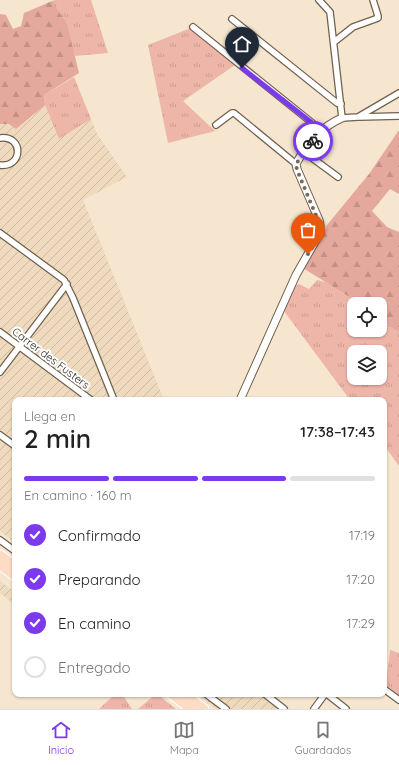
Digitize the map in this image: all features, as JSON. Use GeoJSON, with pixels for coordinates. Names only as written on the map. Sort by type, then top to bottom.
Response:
{"type":"FeatureCollection","features":[{"type":"Feature","properties":{"kind":"main road"},"geometry":{"type":"LineString","coordinates":[[0,555],[12,564]]}},
{"type":"Feature","properties":{"kind":"main road"},"geometry":{"type":"LineString","coordinates":[[0,565],[12,574]]}},
{"type":"Feature","properties":{"kind":"main road"},"geometry":{"type":"LineString","coordinates":[[182,697],[191,709]]}},
{"type":"Feature","properties":{"kind":"main road"},"geometry":{"type":"LineString","coordinates":[[182,697],[204,709]]}},
{"type":"Feature","properties":{"kind":"street"},"geometry":{"type":"LineString","coordinates":[[319,0],[330,12],[342,118]]}},
{"type":"Feature","properties":{"kind":"street"},"geometry":{"type":"LineString","coordinates":[[334,42],[353,27],[378,18],[373,0]]}},
{"type":"Feature","properties":{"kind":"street"},"geometry":{"type":"LineString","coordinates":[[232,19],[337,103],[341,104]]}},
{"type":"Feature","properties":{"kind":"street"},"geometry":{"type":"LineString","coordinates":[[193,27],[321,130]]}},
{"type":"Feature","properties":{"kind":"street"},"geometry":{"type":"LineString","coordinates":[[358,117],[399,93]]}},
{"type":"Feature","properties":{"kind":"street"},"geometry":{"type":"LineString","coordinates":[[216,125],[234,113],[296,164],[297,170],[320,225],[320,233],[296,275],[241,397]]}},
{"type":"Feature","properties":{"kind":"street"},"geometry":{"type":"LineString","coordinates":[[296,164],[321,130],[330,123],[342,118],[399,116]]}},
{"type":"Feature","properties":{"kind":"street"},"geometry":{"type":"LineString","coordinates":[[0,138],[5,137],[14,141],[18,149],[18,154],[10,164],[0,165]]}},
{"type":"Feature","properties":{"kind":"street"},"geometry":{"type":"LineString","coordinates":[[304,152],[338,177]]}},
{"type":"Feature","properties":{"kind":"street"},"geometry":{"type":"LineString","coordinates":[[0,232],[58,275],[66,284],[112,397]]}},
{"type":"Feature","properties":{"kind":"street"},"geometry":{"type":"LineString","coordinates":[[0,372],[66,284]]}},
{"type":"Feature","properties":{"kind":"street","name":"Carrer des Fusters"},"geometry":{"type":"LineString","coordinates":[[0,332],[87,397]]}},
{"type":"Feature","properties":{"kind":"street"},"geometry":{"type":"LineString","coordinates":[[0,435],[12,444]]}},
{"type":"Feature","properties":{"kind":"street"},"geometry":{"type":"LineString","coordinates":[[0,540],[12,549]]}},
{"type":"Feature","properties":{"kind":"street"},"geometry":{"type":"LineString","coordinates":[[387,691],[399,700]]}},
{"type":"Feature","properties":{"kind":"street"},"geometry":{"type":"LineString","coordinates":[[182,697],[187,709]]}},
{"type":"Feature","properties":{"kind":"street"},"geometry":{"type":"LineString","coordinates":[[210,697],[226,709]]}},
{"type":"Feature","properties":{"kind":"street"},"geometry":{"type":"LineString","coordinates":[[269,697],[284,709]]}},
{"type":"Feature","properties":{"kind":"street"},"geometry":{"type":"LineString","coordinates":[[314,709],[324,697]]}},
{"type":"Feature","properties":{"kind":"street"},"geometry":{"type":"LineString","coordinates":[[330,697],[346,709]]}},
{"type":"Feature","properties":{"kind":"shaded area"},"geometry":{"type":"Polygon","coordinates":[[[45,105],[59,139],[91,119],[97,134],[127,177],[83,200],[163,397],[12,397],[12,541],[0,531],[0,124],[9,124],[16,129],[45,105]]]}},
{"type":"Feature","properties":{"kind":"shaded area"},"geometry":{"type":"Polygon","coordinates":[[[0,581],[12,590],[12,603],[0,593],[0,581]]]}},
{"type":"Feature","properties":{"kind":"shaded area"},"geometry":{"type":"Polygon","coordinates":[[[200,697],[266,697],[281,709],[216,709],[200,697]]]}},
{"type":"Feature","properties":{"kind":"green space"},"geometry":{"type":"Polygon","coordinates":[[[91,0],[108,53],[75,56],[52,1],[91,0]]]}},
{"type":"Feature","properties":{"kind":"green space"},"geometry":{"type":"Polygon","coordinates":[[[52,1],[67,24],[79,73],[44,95],[45,105],[16,129],[9,124],[0,124],[0,14],[6,15],[13,29],[21,26],[24,13],[52,1]]]}},
{"type":"Feature","properties":{"kind":"green space"},"geometry":{"type":"Polygon","coordinates":[[[191,28],[235,65],[183,101],[215,131],[168,143],[148,45],[191,28]]]}},
{"type":"Feature","properties":{"kind":"green space"},"geometry":{"type":"Polygon","coordinates":[[[74,77],[91,119],[59,139],[45,105],[44,95],[74,77]]]}},
{"type":"Feature","properties":{"kind":"green space"},"geometry":{"type":"Polygon","coordinates":[[[399,130],[399,194],[390,189],[372,211],[387,227],[399,232],[399,331],[393,329],[387,320],[387,297],[350,297],[303,268],[323,235],[327,225],[369,174],[399,130]]]}},
{"type":"Feature","properties":{"kind":"green space"},"geometry":{"type":"Polygon","coordinates":[[[317,280],[325,282],[350,297],[347,297],[347,337],[387,337],[387,320],[392,327],[399,331],[399,466],[387,449],[387,397],[348,397],[284,311],[294,286],[299,284],[309,289],[317,280]]]}},
{"type":"Feature","properties":{"kind":"green space"},"geometry":{"type":"Polygon","coordinates":[[[390,650],[399,653],[399,695],[387,686],[390,650]]]}},
{"type":"Feature","properties":{"kind":"green space"},"geometry":{"type":"Polygon","coordinates":[[[112,697],[124,697],[132,709],[99,709],[112,697]]]}},
{"type":"Feature","properties":{"kind":"green space"},"geometry":{"type":"Polygon","coordinates":[[[152,697],[161,697],[176,709],[138,709],[152,697]]]}},
{"type":"Feature","properties":{"kind":"way so far"},"geometry":{"type":"LineString","coordinates":[[308,254],[318,238],[320,233],[320,225],[297,170],[296,164],[313,141]]}},
{"type":"Feature","properties":{"kind":"route"},"geometry":{"type":"LineString","coordinates":[[242,68],[321,130],[313,141]]}}]}
